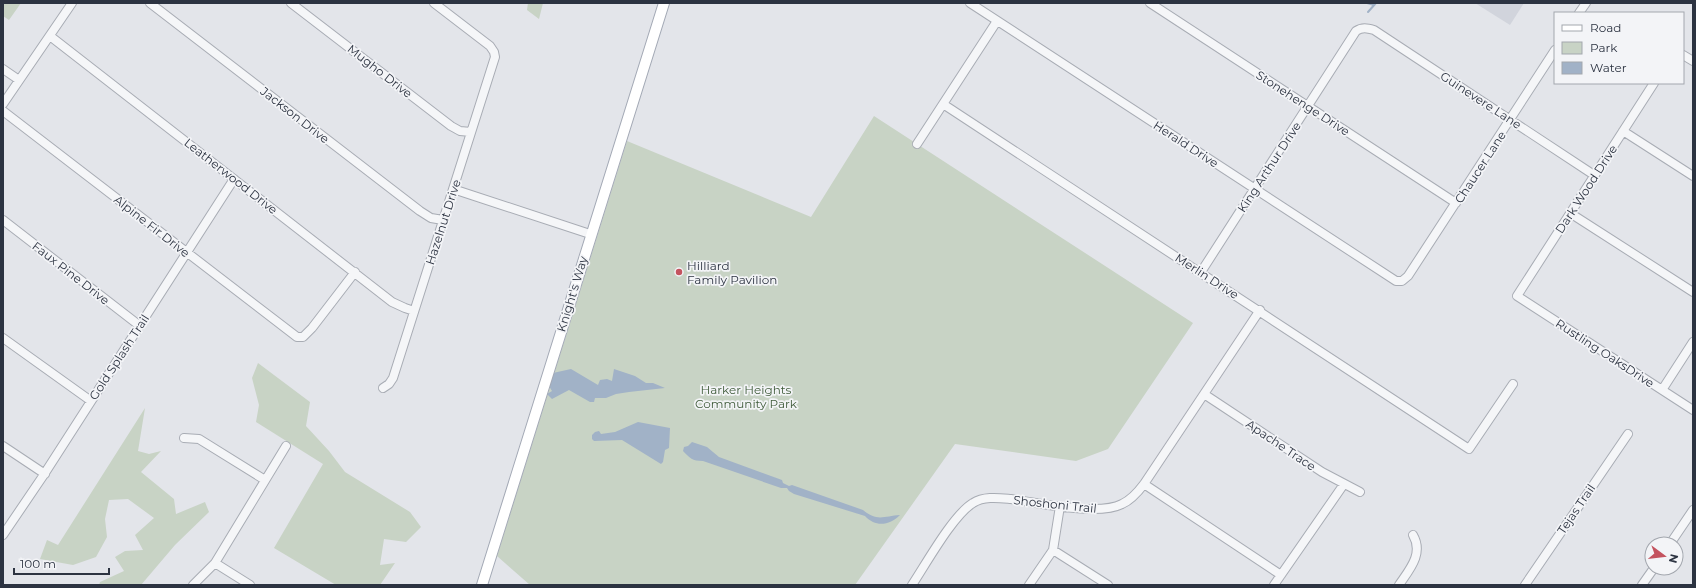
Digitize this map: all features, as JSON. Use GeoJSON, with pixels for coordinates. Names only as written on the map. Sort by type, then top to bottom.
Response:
{"type":"FeatureCollection","features":[{"type":"Feature","properties":{"kind":"main road","name":"Knight's Way"},"geometry":{"type":"LineString","coordinates":[[482,585],[590,234],[664,3]]}},
{"type":"Feature","properties":{"kind":"street"},"geometry":{"type":"LineString","coordinates":[[3,104],[72,3]]}},
{"type":"Feature","properties":{"kind":"street","name":"Jackson Drive"},"geometry":{"type":"LineString","coordinates":[[150,3],[420,211],[431,218],[443,220]]}},
{"type":"Feature","properties":{"kind":"street","name":"Mugho Drive"},"geometry":{"type":"LineString","coordinates":[[292,3],[452,126],[460,131],[471,132]]}},
{"type":"Feature","properties":{"kind":"street","name":"Hazelnut Drive"},"geometry":{"type":"LineString","coordinates":[[383,388],[389,384],[393,378],[495,57],[490,46],[434,3]]}},
{"type":"Feature","properties":{"kind":"street","name":"Herald Drive"},"geometry":{"type":"LineString","coordinates":[[970,3],[1396,281],[1402,281]]}},
{"type":"Feature","properties":{"kind":"street","name":"Stonehenge Drive"},"geometry":{"type":"LineString","coordinates":[[1150,3],[1456,203]]}},
{"type":"Feature","properties":{"kind":"street"},"geometry":{"type":"LineString","coordinates":[[1580,12],[1586,3]]}},
{"type":"Feature","properties":{"kind":"street"},"geometry":{"type":"LineString","coordinates":[[917,144],[997,21]]}},
{"type":"Feature","properties":{"kind":"street","name":"King Arthur Drive"},"geometry":{"type":"LineString","coordinates":[[1201,272],[1356,32],[1361,28],[1367,28]]}},
{"type":"Feature","properties":{"kind":"street","name":"Guinevere Lane"},"geometry":{"type":"LineString","coordinates":[[1367,28],[1374,30],[1594,175]]}},
{"type":"Feature","properties":{"kind":"street","name":"Leatherwood Drive"},"geometry":{"type":"LineString","coordinates":[[50,36],[392,302],[414,310]]}},
{"type":"Feature","properties":{"kind":"street","name":"Chaucer Lane"},"geometry":{"type":"LineString","coordinates":[[1402,281],[1408,276],[1554,52]]}},
{"type":"Feature","properties":{"kind":"street"},"geometry":{"type":"LineString","coordinates":[[1684,55],[1693,61]]}},
{"type":"Feature","properties":{"kind":"street"},"geometry":{"type":"LineString","coordinates":[[3,69],[19,80]]}},
{"type":"Feature","properties":{"kind":"street","name":"Dark Wood Drive"},"geometry":{"type":"LineString","coordinates":[[1517,296],[1653,84]]}},
{"type":"Feature","properties":{"kind":"street","name":"Merlin Drive"},"geometry":{"type":"LineString","coordinates":[[943,104],[1260,310],[1469,449],[1513,384]]}},
{"type":"Feature","properties":{"kind":"street","name":"Alpine Fir Drive"},"geometry":{"type":"LineString","coordinates":[[3,111],[297,337],[303,338],[312,328],[354,272]]}},
{"type":"Feature","properties":{"kind":"street"},"geometry":{"type":"LineString","coordinates":[[1624,130],[1693,176]]}},
{"type":"Feature","properties":{"kind":"street","name":"Gold Splash Trail"},"geometry":{"type":"LineString","coordinates":[[3,535],[234,179]]}},
{"type":"Feature","properties":{"kind":"street"},"geometry":{"type":"LineString","coordinates":[[453,189],[590,234]]}},
{"type":"Feature","properties":{"kind":"street"},"geometry":{"type":"LineString","coordinates":[[1570,213],[1693,292]]}},
{"type":"Feature","properties":{"kind":"street","name":"Faux Pine Drive"},"geometry":{"type":"LineString","coordinates":[[3,220],[140,326]]}},
{"type":"Feature","properties":{"kind":"street","name":"Rustling OaksDrive"},"geometry":{"type":"LineString","coordinates":[[1517,296],[1693,410]]}},
{"type":"Feature","properties":{"kind":"street","name":"Shoshoni Trail"},"geometry":{"type":"LineString","coordinates":[[912,585],[955,520],[965,508],[974,502],[996,497],[1084,509],[1111,508],[1128,500],[1144,484],[1260,310]]}},
{"type":"Feature","properties":{"kind":"street"},"geometry":{"type":"LineString","coordinates":[[3,338],[91,401]]}},
{"type":"Feature","properties":{"kind":"street"},"geometry":{"type":"LineString","coordinates":[[1662,390],[1693,342]]}},
{"type":"Feature","properties":{"kind":"street","name":"Apache Trace"},"geometry":{"type":"LineString","coordinates":[[1204,394],[1322,472],[1360,492]]}},
{"type":"Feature","properties":{"kind":"street","name":"Tejas Trail"},"geometry":{"type":"LineString","coordinates":[[1525,585],[1628,434]]}},
{"type":"Feature","properties":{"kind":"street"},"geometry":{"type":"LineString","coordinates":[[184,438],[199,439],[265,480]]}},
{"type":"Feature","properties":{"kind":"street"},"geometry":{"type":"LineString","coordinates":[[3,446],[44,474]]}},
{"type":"Feature","properties":{"kind":"street"},"geometry":{"type":"LineString","coordinates":[[193,585],[215,563],[286,446]]}},
{"type":"Feature","properties":{"kind":"street"},"geometry":{"type":"LineString","coordinates":[[1144,484],[1281,575]]}},
{"type":"Feature","properties":{"kind":"street"},"geometry":{"type":"LineString","coordinates":[[1274,585],[1344,484]]}},
{"type":"Feature","properties":{"kind":"street"},"geometry":{"type":"LineString","coordinates":[[1029,585],[1053,550],[1060,506]]}},
{"type":"Feature","properties":{"kind":"street"},"geometry":{"type":"LineString","coordinates":[[1675,536],[1693,510]]}},
{"type":"Feature","properties":{"kind":"street"},"geometry":{"type":"LineString","coordinates":[[1399,585],[1414,564],[1417,554],[1417,541],[1413,535]]}},
{"type":"Feature","properties":{"kind":"street"},"geometry":{"type":"LineString","coordinates":[[1053,550],[1108,585]]}},
{"type":"Feature","properties":{"kind":"street"},"geometry":{"type":"LineString","coordinates":[[215,563],[250,585]]}},
{"type":"Feature","properties":{"kind":"street"},"geometry":{"type":"LineString","coordinates":[[1642,585],[1648,576]]}},
{"type":"Feature","properties":{"kind":"shaded area"},"geometry":{"type":"Polygon","coordinates":[[[1475,3],[1524,3],[1510,25],[1475,3]]]}},
{"type":"Feature","properties":{"kind":"green space"},"geometry":{"type":"Polygon","coordinates":[[[3,3],[21,3],[9,20],[3,16],[3,3]]]}},
{"type":"Feature","properties":{"kind":"green space"},"geometry":{"type":"Polygon","coordinates":[[[528,3],[543,3],[539,19],[527,10],[528,3]]]}},
{"type":"Feature","properties":{"kind":"green space","name":"Harker Heights Community Park"},"geometry":{"type":"Polygon","coordinates":[[[874,116],[1193,323],[1108,449],[1076,461],[955,444],[855,585],[530,585],[497,556],[627,141],[811,217],[874,116]]]}},
{"type":"Feature","properties":{"kind":"green space"},"geometry":{"type":"Polygon","coordinates":[[[258,363],[310,402],[306,426],[329,451],[345,472],[410,512],[421,527],[406,542],[384,539],[380,565],[395,563],[380,585],[336,585],[274,548],[323,464],[256,422],[259,405],[252,378],[258,363]]]}},
{"type":"Feature","properties":{"kind":"green space"},"geometry":{"type":"Polygon","coordinates":[[[145,408],[138,451],[149,454],[161,451],[141,472],[174,499],[176,514],[205,502],[209,512],[175,545],[141,585],[99,585],[100,582],[124,571],[115,557],[125,551],[143,550],[135,535],[154,518],[128,499],[109,500],[105,519],[107,537],[96,557],[73,565],[40,559],[47,540],[58,545],[145,408]]]}},
{"type":"Feature","properties":{"kind":"water"},"geometry":{"type":"Polygon","coordinates":[[[571,369],[598,385],[600,380],[607,379],[612,381],[614,369],[635,376],[646,383],[653,383],[665,388],[616,394],[606,398],[595,398],[594,402],[590,402],[569,390],[552,399],[547,394],[552,391],[549,386],[553,373],[571,369]]]}},
{"type":"Feature","properties":{"kind":"water"},"geometry":{"type":"Polygon","coordinates":[[[638,422],[670,428],[669,448],[665,450],[663,462],[661,464],[622,440],[594,441],[592,439],[592,435],[595,432],[599,431],[601,434],[615,432],[638,422]]]}},
{"type":"Feature","properties":{"kind":"water"},"geometry":{"type":"Polygon","coordinates":[[[692,442],[707,447],[719,457],[782,480],[783,483],[789,486],[792,485],[863,510],[872,516],[881,517],[900,515],[892,521],[878,524],[869,520],[865,516],[794,494],[787,488],[781,488],[703,461],[694,460],[683,451],[684,447],[688,446],[692,442]]]}},
{"type":"Feature","properties":{"kind":"waterway"},"geometry":{"type":"LineString","coordinates":[[1367,3],[1374,5]]}},
{"type":"Feature","properties":{"kind":"waterway"},"geometry":{"type":"LineString","coordinates":[[1368,12],[1376,3]]}},
{"type":"Feature","properties":{"kind":"place","name":"Hilliard Family Pavilion"},"geometry":{"type":"Point","coordinates":[679,272]}}]}
